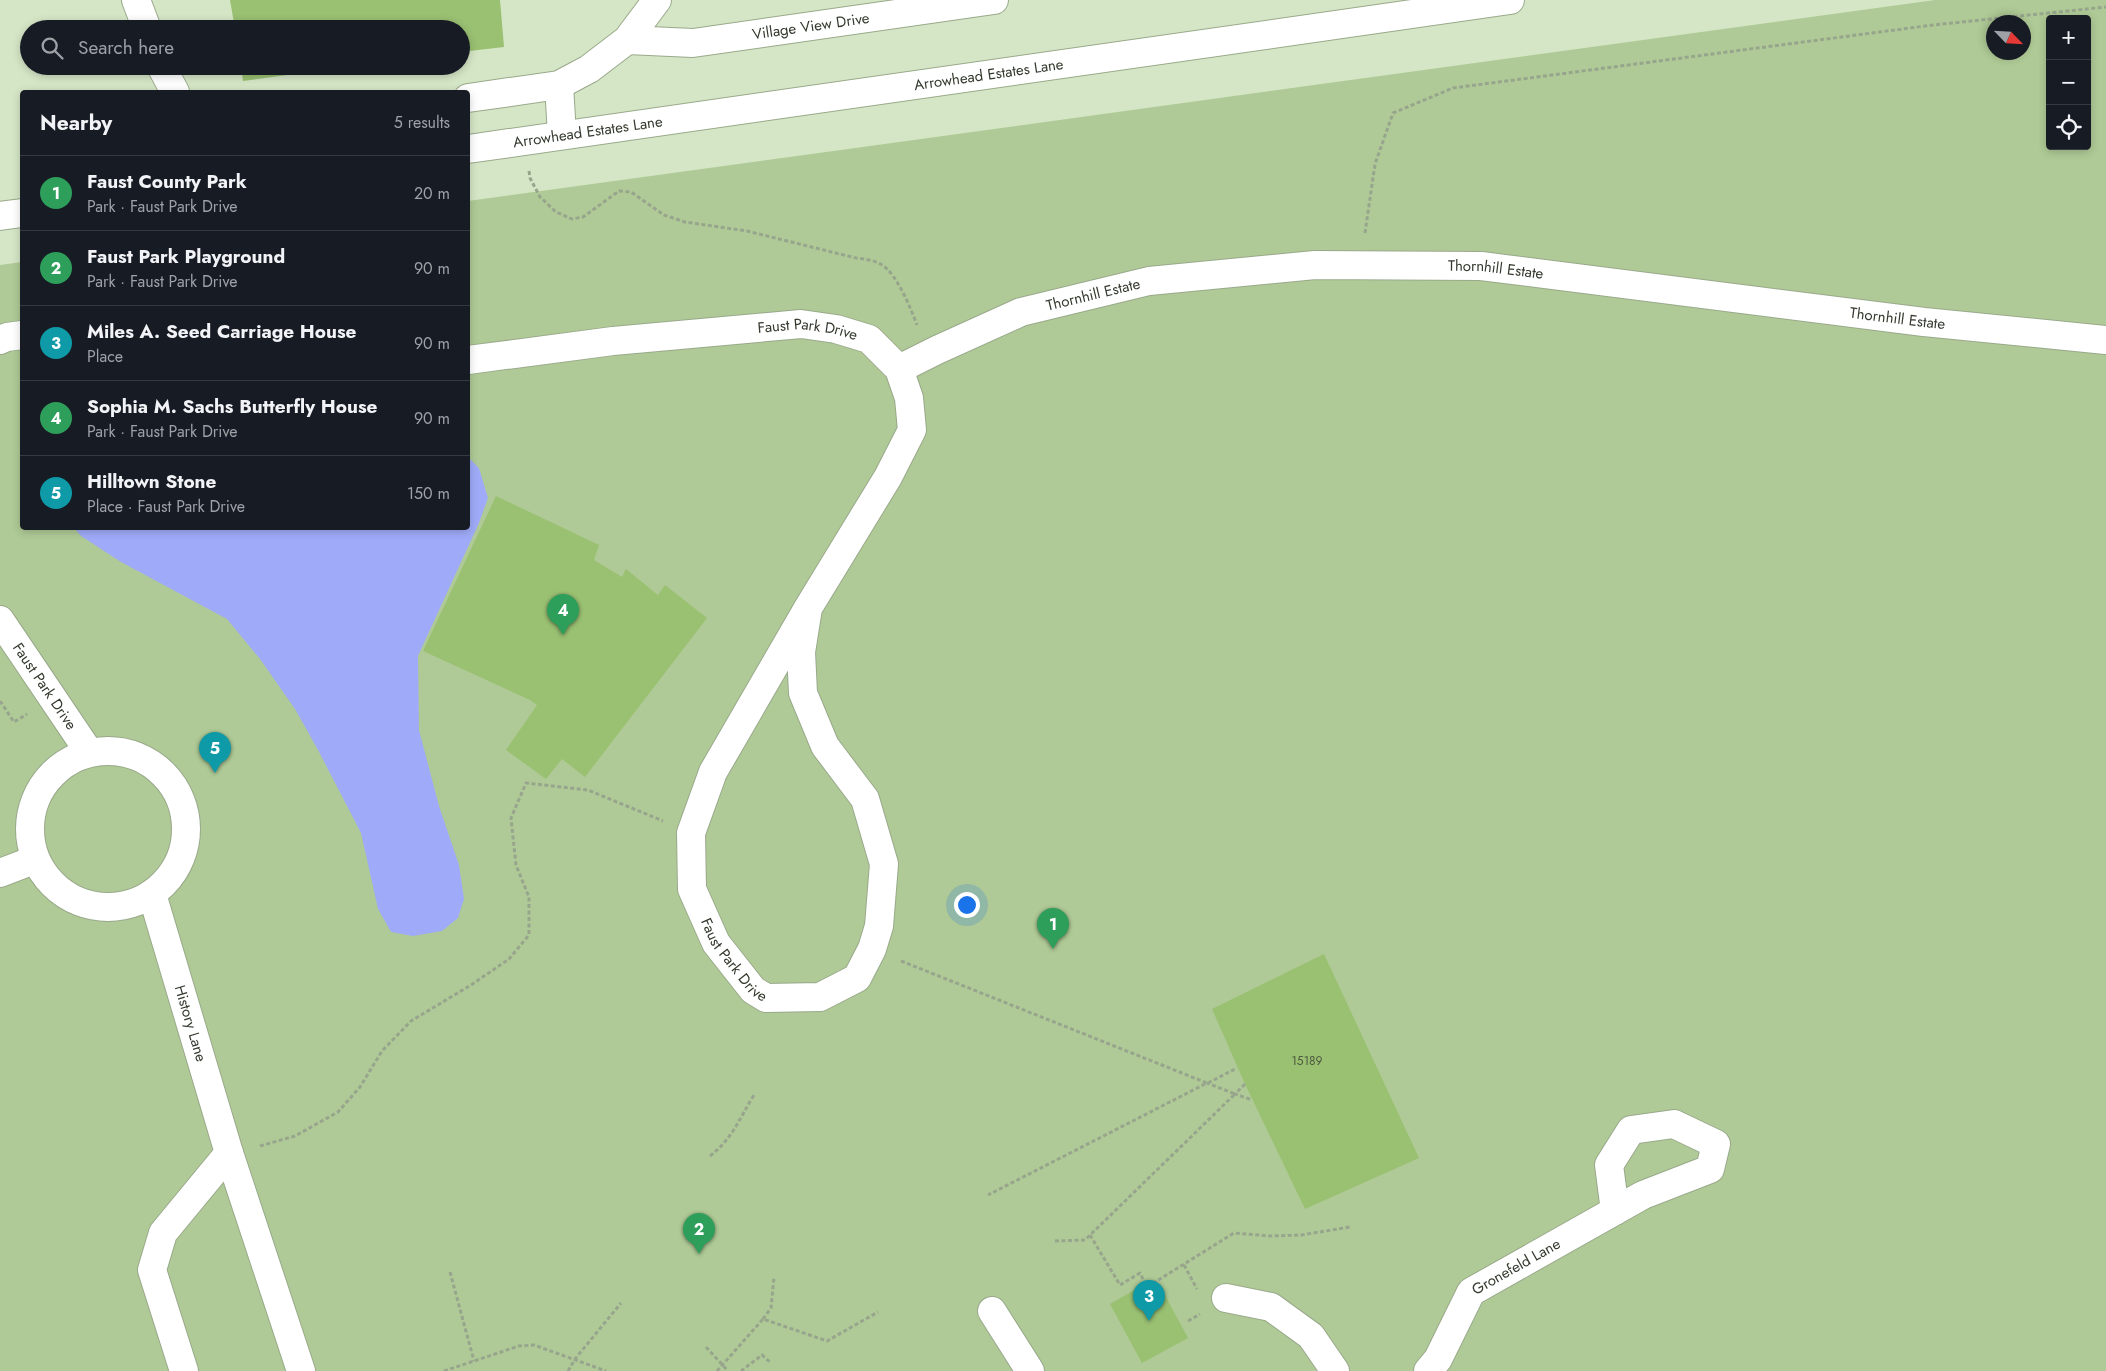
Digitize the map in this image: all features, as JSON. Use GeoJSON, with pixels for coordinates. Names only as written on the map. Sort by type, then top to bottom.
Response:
{"type":"FeatureCollection","features":[{"type":"Feature","properties":{"kind":"street"},"geometry":{"type":"LineString","coordinates":[[136,0],[144,20]]}},
{"type":"Feature","properties":{"kind":"street"},"geometry":{"type":"LineString","coordinates":[[470,98],[559,85],[589,69],[627,40],[657,0]]}},
{"type":"Feature","properties":{"kind":"street","name":"Village View Drive"},"geometry":{"type":"LineString","coordinates":[[627,40],[693,44],[994,0]]}},
{"type":"Feature","properties":{"kind":"street","name":"Arrowhead Estates Lane"},"geometry":{"type":"LineString","coordinates":[[470,149],[1510,0]]}},
{"type":"Feature","properties":{"kind":"street"},"geometry":{"type":"LineString","coordinates":[[166,75],[173,90]]}},
{"type":"Feature","properties":{"kind":"street"},"geometry":{"type":"LineString","coordinates":[[559,85],[562,135]]}},
{"type":"Feature","properties":{"kind":"street"},"geometry":{"type":"LineString","coordinates":[[0,216],[20,213]]}},
{"type":"Feature","properties":{"kind":"street","name":"Thornhill Estate"},"geometry":{"type":"LineString","coordinates":[[899,369],[936,350],[1021,312],[1149,281],[1315,265],[1481,266],[1924,322],[2106,340]]}},
{"type":"Feature","properties":{"kind":"street","name":"Faust Park Drive"},"geometry":{"type":"LineString","coordinates":[[470,360],[612,341],[801,324],[836,329],[869,339],[899,369],[908,398],[912,430],[888,477],[808,608],[713,772],[691,833],[692,889],[716,943],[753,990],[766,998],[820,997],[857,978],[872,949],[879,926],[884,864],[865,799],[825,746],[804,693],[801,652],[808,608]]}},
{"type":"Feature","properties":{"kind":"street"},"geometry":{"type":"LineString","coordinates":[[0,340],[7,336],[20,335]]}},
{"type":"Feature","properties":{"kind":"street","name":"Faust Park Drive"},"geometry":{"type":"LineString","coordinates":[[0,620],[89,752]]}},
{"type":"Feature","properties":{"kind":"street"},"geometry":{"type":"LineString","coordinates":[[111,750],[132,754],[145,760],[168,778],[180,797],[186,818],[186,840],[180,861],[169,880],[152,894],[127,906],[99,908],[72,900],[50,884],[34,860],[29,838],[30,815],[37,794],[50,775],[68,761],[89,752],[111,750]]}},
{"type":"Feature","properties":{"kind":"street"},"geometry":{"type":"LineString","coordinates":[[0,873],[34,860]]}},
{"type":"Feature","properties":{"kind":"street","name":"History Lane"},"geometry":{"type":"LineString","coordinates":[[152,894],[228,1153],[301,1371]]}},
{"type":"Feature","properties":{"kind":"street"},"geometry":{"type":"LineString","coordinates":[[184,1371],[152,1270],[163,1233],[228,1153]]}},
{"type":"Feature","properties":{"kind":"street","name":"Gronefeld Lane"},"geometry":{"type":"LineString","coordinates":[[1428,1371],[1438,1358],[1471,1292],[1615,1211]]}},
{"type":"Feature","properties":{"kind":"street"},"geometry":{"type":"LineString","coordinates":[[1226,1298],[1271,1307],[1311,1336],[1335,1371]]}},
{"type":"Feature","properties":{"kind":"street"},"geometry":{"type":"LineString","coordinates":[[992,1311],[1034,1368]]}},
{"type":"Feature","properties":{"kind":"path"},"geometry":{"type":"LineString","coordinates":[[1360,266],[1375,164],[1393,113],[1454,88],[1933,25],[2106,7]]}},
{"type":"Feature","properties":{"kind":"path"},"geometry":{"type":"LineString","coordinates":[[529,168],[530,178],[540,197],[556,212],[572,219],[583,217],[618,191],[631,192],[664,216],[685,222],[747,232],[856,258],[870,259],[884,266],[908,299],[918,331]]}},
{"type":"Feature","properties":{"kind":"path"},"geometry":{"type":"LineString","coordinates":[[0,701],[14,722],[34,710]]}},
{"type":"Feature","properties":{"kind":"path"},"geometry":{"type":"LineString","coordinates":[[228,1153],[282,1141],[295,1136],[338,1112],[360,1087],[382,1051],[411,1021],[471,985],[509,959],[529,935],[529,897],[516,865],[511,818],[526,784],[588,790],[691,833]]}},
{"type":"Feature","properties":{"kind":"path"},"geometry":{"type":"LineString","coordinates":[[872,949],[1252,1100]]}},
{"type":"Feature","properties":{"kind":"path"},"geometry":{"type":"LineString","coordinates":[[988,1195],[1237,1068]]}},
{"type":"Feature","properties":{"kind":"path"},"geometry":{"type":"LineString","coordinates":[[1055,1241],[1085,1240],[1245,1084]]}},
{"type":"Feature","properties":{"kind":"path"},"geometry":{"type":"LineString","coordinates":[[710,1156],[724,1145],[738,1125],[754,1095]]}},
{"type":"Feature","properties":{"kind":"path"},"geometry":{"type":"LineString","coordinates":[[1090,1235],[1120,1285],[1140,1273],[1147,1286],[1234,1233],[1270,1236],[1301,1235],[1350,1227]]}},
{"type":"Feature","properties":{"kind":"path"},"geometry":{"type":"LineString","coordinates":[[450,1272],[474,1361]]}},
{"type":"Feature","properties":{"kind":"path"},"geometry":{"type":"LineString","coordinates":[[717,1371],[771,1308],[774,1277]]}},
{"type":"Feature","properties":{"kind":"path"},"geometry":{"type":"LineString","coordinates":[[568,1371],[575,1359],[621,1303]]}},
{"type":"Feature","properties":{"kind":"path"},"geometry":{"type":"LineString","coordinates":[[763,1319],[827,1341],[878,1312]]}},
{"type":"Feature","properties":{"kind":"path"},"geometry":{"type":"LineString","coordinates":[[444,1371],[519,1346],[534,1345],[606,1371]]}},
{"type":"Feature","properties":{"kind":"path"},"geometry":{"type":"LineString","coordinates":[[706,1347],[728,1371]]}},
{"type":"Feature","properties":{"kind":"path"},"geometry":{"type":"LineString","coordinates":[[741,1371],[762,1355],[770,1362]]}},
{"type":"Feature","properties":{"kind":"green space"},"geometry":{"type":"Polygon","coordinates":[[[1935,0],[2106,0],[2106,1371],[0,1371],[0,265],[20,262],[20,530],[470,530],[470,201],[1935,0]]]}},
{"type":"Feature","properties":{"kind":"water"},"geometry":{"type":"Polygon","coordinates":[[[470,459],[479,468],[488,498],[479,523],[418,656],[419,730],[439,806],[459,865],[464,899],[458,918],[442,931],[413,936],[391,932],[378,909],[361,833],[295,709],[260,659],[227,619],[121,562],[81,536],[76,530],[470,530],[470,459]]]}},
{"type":"Feature","properties":{"kind":"building"},"geometry":{"type":"Polygon","coordinates":[[[230,0],[500,0],[504,47],[470,51],[470,20],[233,20],[230,0]]]}},
{"type":"Feature","properties":{"kind":"building"},"geometry":{"type":"Polygon","coordinates":[[[242,75],[287,75],[243,81],[242,75]]]}},
{"type":"Feature","properties":{"kind":"building"},"geometry":{"type":"Polygon","coordinates":[[[496,496],[599,545],[594,560],[622,577],[626,569],[658,595],[665,585],[707,618],[585,777],[562,759],[546,779],[506,750],[537,705],[530,700],[423,651],[496,496]]]}},
{"type":"Feature","properties":{"kind":"building"},"geometry":{"type":"Polygon","coordinates":[[[1324,954],[1419,1158],[1305,1209],[1245,1084],[1212,1009],[1324,954]]]}},
{"type":"Feature","properties":{"kind":"building"},"geometry":{"type":"Polygon","coordinates":[[[1138,1288],[1143,1298],[1161,1288],[1188,1338],[1142,1363],[1110,1304],[1138,1288]]]}},
{"type":"Feature","properties":{"kind":"place","name":"Sophia M. Sachs Butterfly House"},"geometry":{"type":"Point","coordinates":[563,635]}},
{"type":"Feature","properties":{"kind":"place","name":"Hilltown Stone"},"geometry":{"type":"Point","coordinates":[215,773]}},
{"type":"Feature","properties":{"kind":"place","name":"Faust County Park"},"geometry":{"type":"Point","coordinates":[1053,949]}},
{"type":"Feature","properties":{"kind":"place","name":"Faust Park Playground"},"geometry":{"type":"Point","coordinates":[699,1254]}},
{"type":"Feature","properties":{"kind":"place","name":"Miles A. Seed Carriage House"},"geometry":{"type":"Point","coordinates":[1149,1321]}}]}
